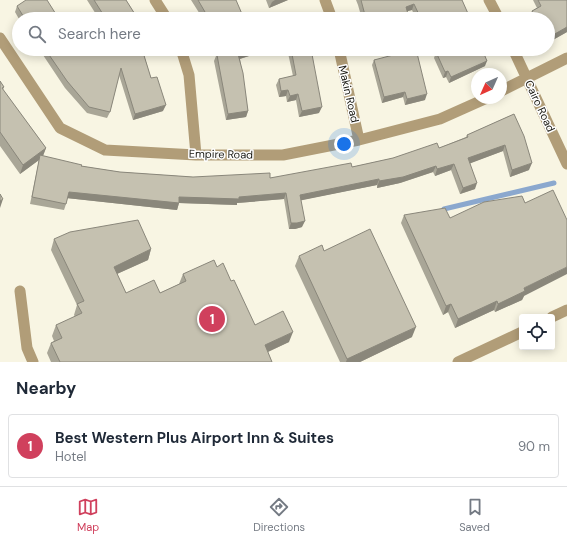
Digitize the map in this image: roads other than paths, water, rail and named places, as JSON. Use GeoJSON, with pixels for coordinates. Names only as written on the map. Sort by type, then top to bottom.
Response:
{"type":"FeatureCollection","features":[{"type":"Feature","properties":{"kind":"street"},"geometry":{"type":"LineString","coordinates":[[155,0],[163,12]]}},
{"type":"Feature","properties":{"kind":"street"},"geometry":{"type":"LineString","coordinates":[[325,0],[329,12]]}},
{"type":"Feature","properties":{"kind":"street"},"geometry":{"type":"LineString","coordinates":[[489,0],[495,12]]}},
{"type":"Feature","properties":{"kind":"street","name":"Empire Road"},"geometry":{"type":"LineString","coordinates":[[0,38],[60,128],[105,150],[196,154],[283,155],[359,140],[440,119],[474,104]]}},
{"type":"Feature","properties":{"kind":"street"},"geometry":{"type":"LineString","coordinates":[[183,56],[189,75],[196,154]]}},
{"type":"Feature","properties":{"kind":"street","name":"Makin Road"},"geometry":{"type":"LineString","coordinates":[[340,56],[359,140]]}},
{"type":"Feature","properties":{"kind":"street","name":"Cairo Road"},"geometry":{"type":"LineString","coordinates":[[516,56],[567,164]]}},
{"type":"Feature","properties":{"kind":"street"},"geometry":{"type":"LineString","coordinates":[[507,88],[567,58]]}},
{"type":"Feature","properties":{"kind":"street"},"geometry":{"type":"LineString","coordinates":[[20,291],[27,348],[33,362]]}},
{"type":"Feature","properties":{"kind":"street"},"geometry":{"type":"LineString","coordinates":[[555,316],[567,310]]}},
{"type":"Feature","properties":{"kind":"street"},"geometry":{"type":"LineString","coordinates":[[458,362],[519,333]]}},
{"type":"Feature","properties":{"kind":"waterway"},"geometry":{"type":"LineString","coordinates":[[444,209],[554,183]]}},
{"type":"Feature","properties":{"kind":"place","name":"Best Western Plus Airport Inn & Suites"},"geometry":{"type":"Point","coordinates":[212,319]}}]}
